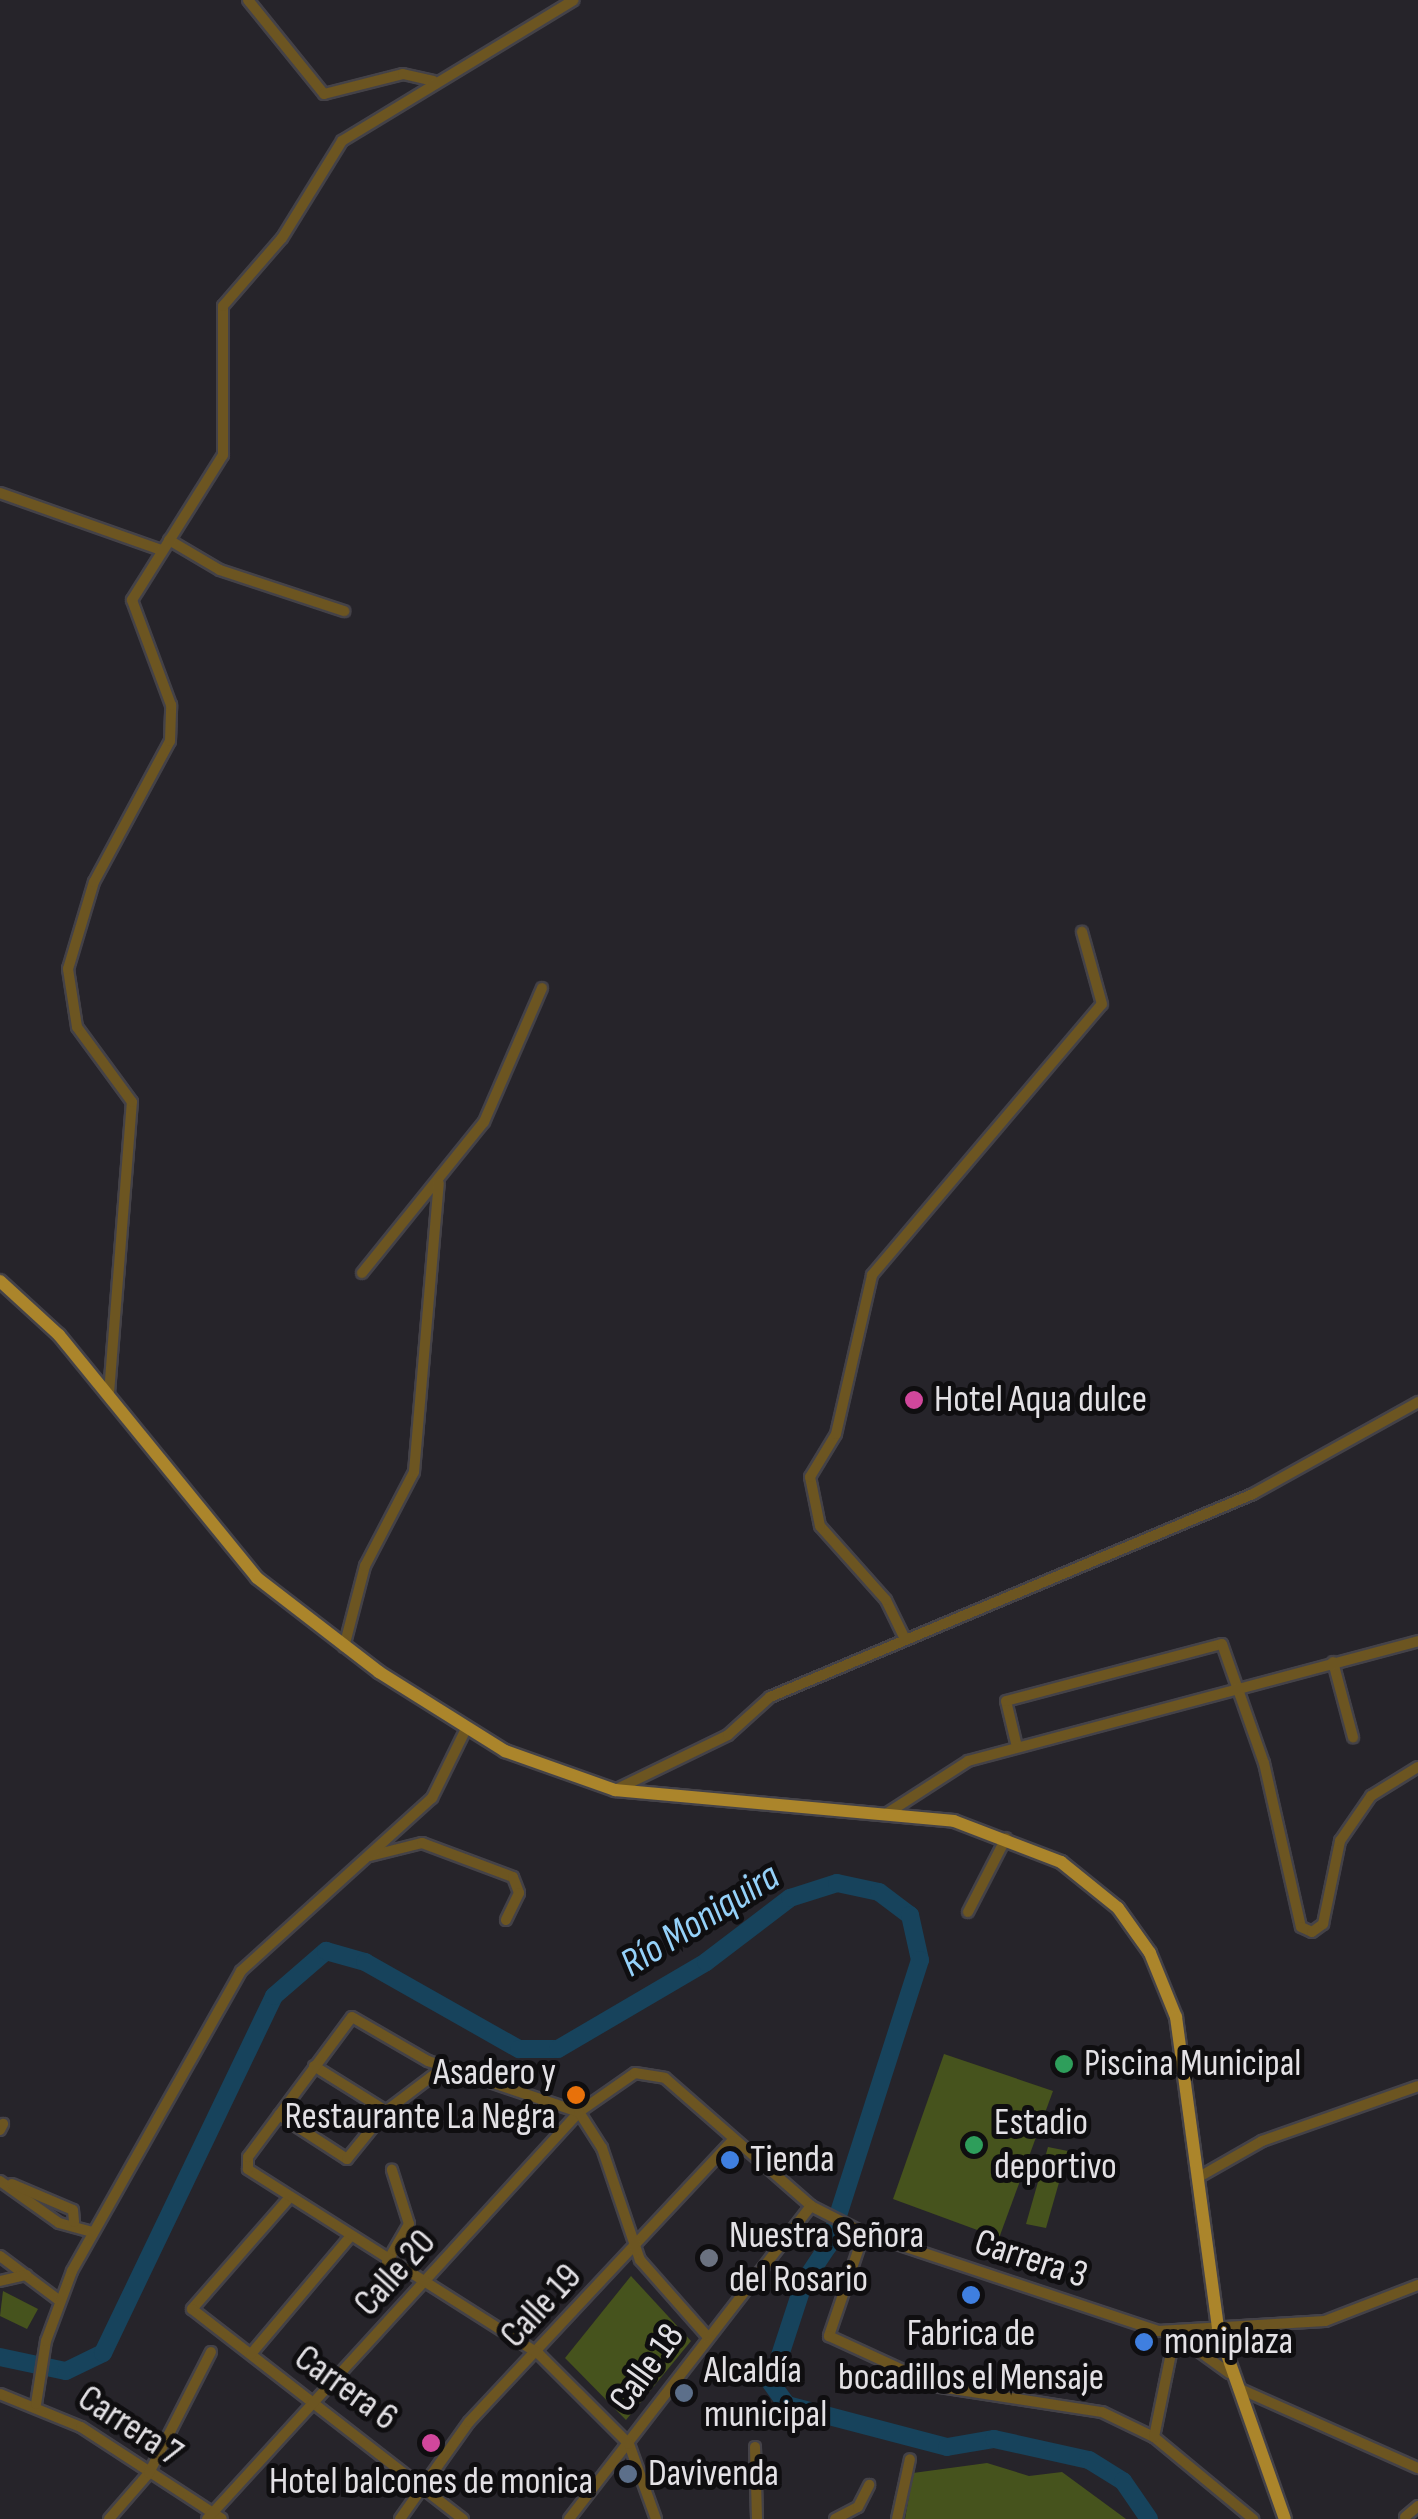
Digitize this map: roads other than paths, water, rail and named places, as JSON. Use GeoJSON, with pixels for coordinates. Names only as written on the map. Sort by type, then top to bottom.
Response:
{"type":"FeatureCollection","features":[{"type":"Feature","properties":{"kind":"main road"},"geometry":{"type":"LineString","coordinates":[[0,1281],[109,1394],[257,1578],[344,1647],[466,1729],[535,1765],[615,1790],[889,1812],[1007,1837],[1094,1888],[1150,1953],[1179,2032],[1218,2330],[1231,2379],[1286,2519]]}},
{"type":"Feature","properties":{"kind":"street"},"geometry":{"type":"LineString","coordinates":[[248,0],[324,94],[403,74],[433,81]]}},
{"type":"Feature","properties":{"kind":"street"},"geometry":{"type":"LineString","coordinates":[[109,1394],[132,1102],[77,1026],[68,969],[94,882],[172,735],[170,705],[133,609],[165,545],[226,445],[218,333],[230,294],[282,238],[342,142],[433,81],[574,0]]}},
{"type":"Feature","properties":{"kind":"street"},"geometry":{"type":"LineString","coordinates":[[0,493],[165,545],[220,570],[344,611]]}},
{"type":"Feature","properties":{"kind":"street"},"geometry":{"type":"LineString","coordinates":[[905,1639],[886,1600],[820,1526],[810,1477],[836,1434],[872,1275],[1102,1004],[1082,932]]}},
{"type":"Feature","properties":{"kind":"street"},"geometry":{"type":"LineString","coordinates":[[362,1273],[439,1183],[497,1101],[542,988]]}},
{"type":"Feature","properties":{"kind":"street"},"geometry":{"type":"LineString","coordinates":[[344,1647],[365,1566],[414,1472],[439,1183]]}},
{"type":"Feature","properties":{"kind":"street"},"geometry":{"type":"LineString","coordinates":[[615,1790],[728,1735],[770,1697],[1253,1494],[1418,1402]]}},
{"type":"Feature","properties":{"kind":"street"},"geometry":{"type":"LineString","coordinates":[[889,1812],[968,1762],[1418,1640]]}},
{"type":"Feature","properties":{"kind":"street"},"geometry":{"type":"LineString","coordinates":[[1017,1747],[1006,1701],[1222,1644],[1303,1930],[1323,1924],[1337,1850],[1362,1806],[1418,1766]]}},
{"type":"Feature","properties":{"kind":"street"},"geometry":{"type":"LineString","coordinates":[[1332,1662],[1353,1737]]}},
{"type":"Feature","properties":{"kind":"street"},"geometry":{"type":"LineString","coordinates":[[36,2404],[46,2341],[60,2300],[92,2232],[241,1971],[432,1798],[466,1729]]}},
{"type":"Feature","properties":{"kind":"street"},"geometry":{"type":"LineString","coordinates":[[968,1912],[1007,1837]]}},
{"type":"Feature","properties":{"kind":"street"},"geometry":{"type":"LineString","coordinates":[[363,1859],[422,1843],[512,1877],[518,1892],[506,1920]]}},
{"type":"Feature","properties":{"kind":"street"},"geometry":{"type":"LineString","coordinates":[[656,2519],[629,2444],[539,2354],[423,2286],[248,2169],[279,2115],[350,2016],[444,2067],[579,2112],[602,2148],[633,2243],[707,2336]]}},
{"type":"Feature","properties":{"kind":"street"},"geometry":{"type":"LineString","coordinates":[[314,2066],[386,2111]]}},
{"type":"Feature","properties":{"kind":"street"},"geometry":{"type":"LineString","coordinates":[[279,2115],[347,2159],[386,2111],[444,2067]]}},
{"type":"Feature","properties":{"kind":"street","name":"Calle 20"},"geometry":{"type":"LineString","coordinates":[[214,2518],[579,2112],[626,2075]]}},
{"type":"Feature","properties":{"kind":"street","name":"Carrera 3"},"geometry":{"type":"LineString","coordinates":[[626,2075],[665,2078],[732,2141],[816,2209],[864,2234],[1175,2334]]}},
{"type":"Feature","properties":{"kind":"street"},"geometry":{"type":"LineString","coordinates":[[1199,2177],[1262,2141],[1418,2086]]}},
{"type":"Feature","properties":{"kind":"street","name":"Calle 19"},"geometry":{"type":"LineString","coordinates":[[400,2519],[469,2422],[539,2354],[633,2243],[732,2141]]}},
{"type":"Feature","properties":{"kind":"street"},"geometry":{"type":"LineString","coordinates":[[387,2262],[408,2224],[392,2170]]}},
{"type":"Feature","properties":{"kind":"street"},"geometry":{"type":"LineString","coordinates":[[0,2180],[59,2223],[74,2222],[92,2232]]}},
{"type":"Feature","properties":{"kind":"street","name":"Carrera 6"},"geometry":{"type":"LineString","coordinates":[[290,2197],[192,2309],[424,2484],[463,2519]]}},
{"type":"Feature","properties":{"kind":"street","name":"Calle 18"},"geometry":{"type":"LineString","coordinates":[[569,2519],[707,2336],[816,2209]]}},
{"type":"Feature","properties":{"kind":"street"},"geometry":{"type":"LineString","coordinates":[[864,2234],[829,2336],[940,2387],[1044,2398],[1154,2438],[1253,2519]]}},
{"type":"Feature","properties":{"kind":"street"},"geometry":{"type":"LineString","coordinates":[[251,2354],[350,2238]]}},
{"type":"Feature","properties":{"kind":"street"},"geometry":{"type":"LineString","coordinates":[[0,2256],[60,2300]]}},
{"type":"Feature","properties":{"kind":"street"},"geometry":{"type":"LineString","coordinates":[[0,2280],[26,2276]]}},
{"type":"Feature","properties":{"kind":"street"},"geometry":{"type":"LineString","coordinates":[[1175,2334],[1362,2314],[1418,2285]]}},
{"type":"Feature","properties":{"kind":"street"},"geometry":{"type":"LineString","coordinates":[[1175,2334],[1231,2379],[1418,2468]]}},
{"type":"Feature","properties":{"kind":"street"},"geometry":{"type":"LineString","coordinates":[[1154,2438],[1175,2334]]}},
{"type":"Feature","properties":{"kind":"street"},"geometry":{"type":"LineString","coordinates":[[109,2519],[150,2473],[210,2352]]}},
{"type":"Feature","properties":{"kind":"street","name":"Carrera 7"},"geometry":{"type":"LineString","coordinates":[[0,2394],[36,2404],[150,2473],[214,2518]]}},
{"type":"Feature","properties":{"kind":"street"},"geometry":{"type":"LineString","coordinates":[[755,2447],[757,2519]]}},
{"type":"Feature","properties":{"kind":"street"},"geometry":{"type":"LineString","coordinates":[[896,2519],[910,2459]]}},
{"type":"Feature","properties":{"kind":"street"},"geometry":{"type":"LineString","coordinates":[[834,2519],[858,2508],[870,2486]]}},
{"type":"Feature","properties":{"kind":"street"},"geometry":{"type":"LineString","coordinates":[[1406,2518],[1418,2506]]}},
{"type":"Feature","properties":{"kind":"waterway","name":"Río Moniquira"},"geometry":{"type":"LineString","coordinates":[[0,2357],[66,2371],[103,2353],[274,1996],[326,1951],[365,1962],[519,2049],[558,2049],[706,1962],[790,1898],[837,1883],[879,1892],[910,1915],[920,1960],[828,2246],[804,2282],[771,2383],[787,2405],[947,2447],[994,2439],[1089,2460],[1123,2481],[1149,2519]]}},
{"type":"Feature","properties":{"kind":"place","name":"Hotel Aqua dulce"},"geometry":{"type":"Point","coordinates":[914,1400]}},
{"type":"Feature","properties":{"kind":"place","name":"Piscina Municipal"},"geometry":{"type":"Point","coordinates":[1064,2064]}},
{"type":"Feature","properties":{"kind":"place","name":"Asadero y Restaurante La Negra"},"geometry":{"type":"Point","coordinates":[576,2095]}},
{"type":"Feature","properties":{"kind":"place","name":"Estadio deportivo"},"geometry":{"type":"Point","coordinates":[974,2145]}},
{"type":"Feature","properties":{"kind":"place","name":"Tienda"},"geometry":{"type":"Point","coordinates":[730,2160]}},
{"type":"Feature","properties":{"kind":"place","name":"Nuestra Señora del Rosario"},"geometry":{"type":"Point","coordinates":[709,2258]}},
{"type":"Feature","properties":{"kind":"place","name":"Fabrica de bocadillos el Mensaje"},"geometry":{"type":"Point","coordinates":[971,2295]}},
{"type":"Feature","properties":{"kind":"place","name":"moniplaza"},"geometry":{"type":"Point","coordinates":[1144,2342]}},
{"type":"Feature","properties":{"kind":"place","name":"Alcaldía municipal"},"geometry":{"type":"Point","coordinates":[684,2393]}},
{"type":"Feature","properties":{"kind":"place","name":"Hotel balcones de monica"},"geometry":{"type":"Point","coordinates":[431,2443]}},
{"type":"Feature","properties":{"kind":"place","name":"Davivenda"},"geometry":{"type":"Point","coordinates":[628,2474]}}]}
